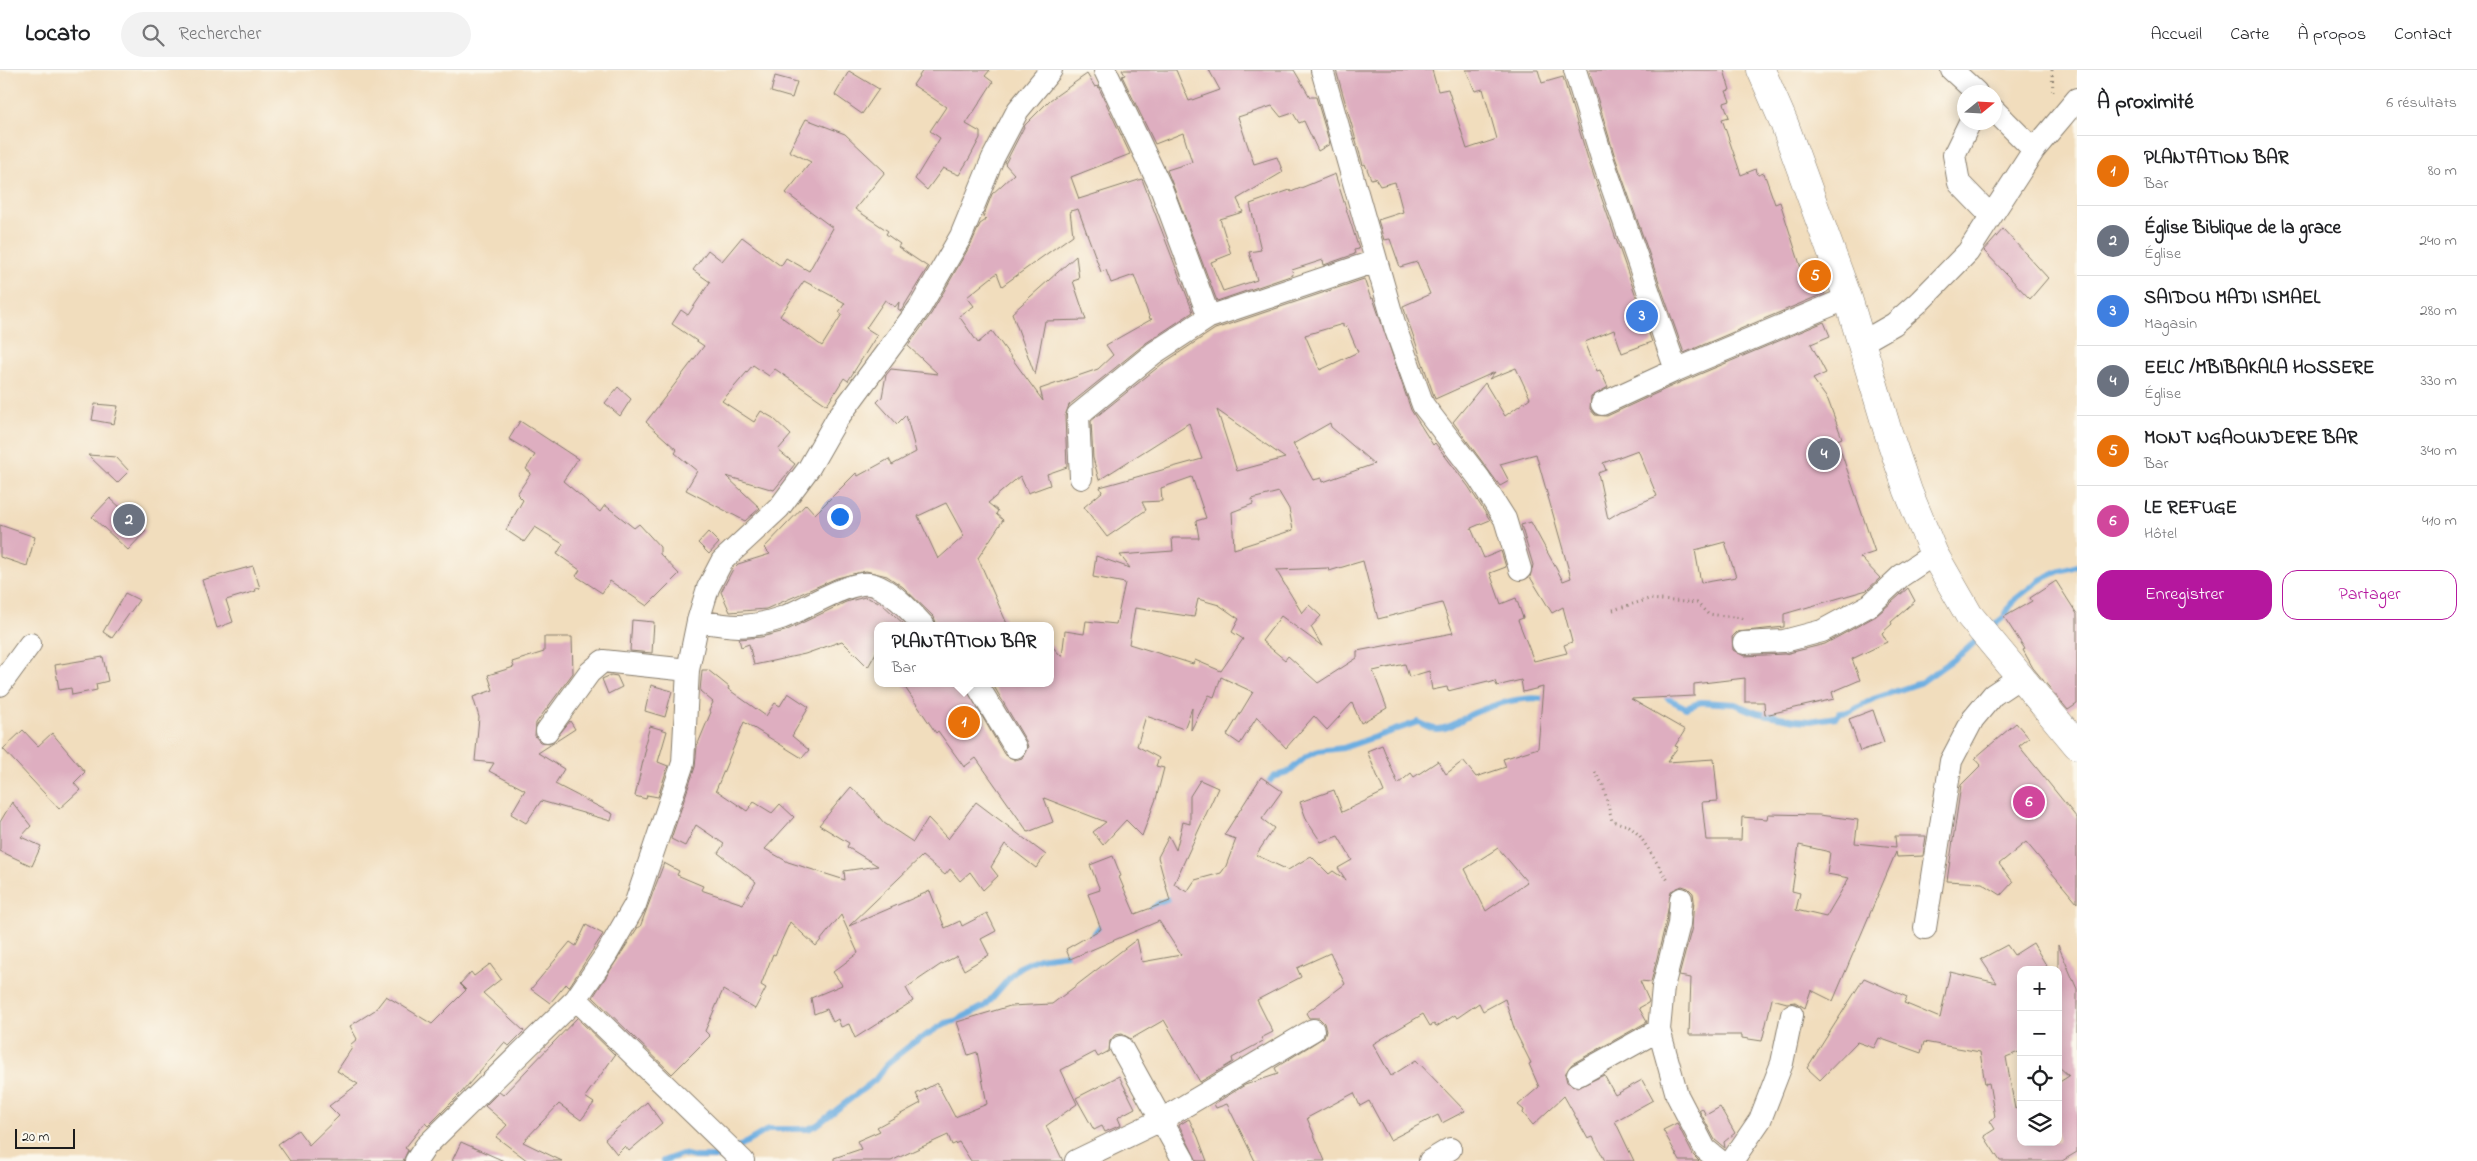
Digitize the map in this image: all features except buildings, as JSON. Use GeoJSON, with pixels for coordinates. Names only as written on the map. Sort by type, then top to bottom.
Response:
{"type":"FeatureCollection","features":[{"type":"Feature","properties":{"kind":"street"},"geometry":{"type":"LineString","coordinates":[[416,1161],[426,1146],[576,999],[606,955],[635,905],[683,763],[688,670],[698,622],[708,588],[722,561],[778,508],[810,468],[837,419],[920,308],[961,236],[993,158],[1018,110],[1051,70]]}},
{"type":"Feature","properties":{"kind":"street"},"geometry":{"type":"LineString","coordinates":[[1105,70],[1161,188],[1210,317]]}},
{"type":"Feature","properties":{"kind":"street"},"geometry":{"type":"LineString","coordinates":[[1322,70],[1396,330],[1423,405],[1479,478],[1505,519],[1520,569]]}},
{"type":"Feature","properties":{"kind":"street"},"geometry":{"type":"LineString","coordinates":[[1575,70],[1602,158],[1676,370]]}},
{"type":"Feature","properties":{"kind":"street"},"geometry":{"type":"LineString","coordinates":[[1761,70],[1784,124],[1848,298],[1908,491],[1934,554],[1970,615],[2077,745]]}},
{"type":"Feature","properties":{"kind":"street"},"geometry":{"type":"LineString","coordinates":[[1952,70],[1968,85]]}},
{"type":"Feature","properties":{"kind":"street"},"geometry":{"type":"LineString","coordinates":[[1861,343],[1894,324],[1920,301],[1968,252],[2034,150],[2077,99]]}},
{"type":"Feature","properties":{"kind":"street"},"geometry":{"type":"LineString","coordinates":[[2002,118],[2034,150]]}},
{"type":"Feature","properties":{"kind":"street"},"geometry":{"type":"LineString","coordinates":[[1966,130],[1954,154],[1959,183],[1991,216]]}},
{"type":"Feature","properties":{"kind":"street"},"geometry":{"type":"LineString","coordinates":[[1081,478],[1078,415],[1154,354],[1210,317],[1376,261]]}},
{"type":"Feature","properties":{"kind":"street"},"geometry":{"type":"LineString","coordinates":[[1602,404],[1676,370],[1709,358],[1848,298]]}},
{"type":"Feature","properties":{"kind":"street"},"geometry":{"type":"LineString","coordinates":[[1744,643],[1784,641],[1822,631],[1870,605],[1901,576],[1934,554]]}},
{"type":"Feature","properties":{"kind":"street"},"geometry":{"type":"LineString","coordinates":[[698,622],[738,628],[781,618],[850,587],[872,584],[887,592],[920,622]]}},
{"type":"Feature","properties":{"kind":"street"},"geometry":{"type":"LineString","coordinates":[[0,685],[30,644]]}},
{"type":"Feature","properties":{"kind":"street"},"geometry":{"type":"LineString","coordinates":[[547,730],[589,673],[603,661],[688,670]]}},
{"type":"Feature","properties":{"kind":"street"},"geometry":{"type":"LineString","coordinates":[[1925,928],[1951,761],[1973,719],[1993,696],[2020,677]]}},
{"type":"Feature","properties":{"kind":"street"},"geometry":{"type":"LineString","coordinates":[[978,687],[1015,747]]}},
{"type":"Feature","properties":{"kind":"street"},"geometry":{"type":"LineString","coordinates":[[1681,899],[1679,924],[1663,987],[1658,1030],[1677,1095],[1705,1149],[1720,1161]]}},
{"type":"Feature","properties":{"kind":"street"},"geometry":{"type":"LineString","coordinates":[[576,999],[743,1161]]}},
{"type":"Feature","properties":{"kind":"street"},"geometry":{"type":"LineString","coordinates":[[1732,1161],[1760,1120],[1782,1063],[1792,1015]]}},
{"type":"Feature","properties":{"kind":"street"},"geometry":{"type":"LineString","coordinates":[[1076,1161],[1161,1120],[1313,1030]]}},
{"type":"Feature","properties":{"kind":"street"},"geometry":{"type":"LineString","coordinates":[[1578,1075],[1658,1030]]}},
{"type":"Feature","properties":{"kind":"street"},"geometry":{"type":"LineString","coordinates":[[1121,1047],[1184,1161]]}},
{"type":"Feature","properties":{"kind":"street"},"geometry":{"type":"LineString","coordinates":[[1430,1161],[1450,1149]]}},
{"type":"Feature","properties":{"kind":"path"},"geometry":{"type":"LineString","coordinates":[[1613,610],[1649,599],[1697,603],[1708,614],[1742,618],[1744,643]]}},
{"type":"Feature","properties":{"kind":"path"},"geometry":{"type":"LineString","coordinates":[[1595,772],[1603,785],[1612,821],[1629,826],[1640,836],[1657,865],[1681,899]]}},
{"type":"Feature","properties":{"kind":"waterway"},"geometry":{"type":"LineString","coordinates":[[1989,629],[2004,617],[2013,601],[2040,580],[2077,566]]}},
{"type":"Feature","properties":{"kind":"waterway"},"geometry":{"type":"LineString","coordinates":[[1662,690],[1669,699],[1686,708],[1701,702],[1735,704],[1757,713],[1796,720],[1810,721],[1836,717],[1840,713],[1850,712],[1873,699],[1920,683],[1965,651],[1980,637]]}},
{"type":"Feature","properties":{"kind":"waterway"},"geometry":{"type":"LineString","coordinates":[[1264,788],[1273,777],[1287,773],[1307,756],[1318,751],[1343,748],[1418,722],[1434,729],[1446,728],[1474,713],[1511,701],[1531,698],[1549,700]]}},
{"type":"Feature","properties":{"kind":"waterway"},"geometry":{"type":"LineString","coordinates":[[1151,910],[1159,903],[1177,896]]}},
{"type":"Feature","properties":{"kind":"waterway"},"geometry":{"type":"LineString","coordinates":[[1091,938],[1105,920]]}},
{"type":"Feature","properties":{"kind":"waterway"},"geometry":{"type":"LineString","coordinates":[[737,1148],[769,1129],[808,1129],[817,1125],[875,1080],[889,1062],[913,1043],[946,1023],[955,1021],[985,1006],[1018,968],[1039,958],[1076,951]]}},
{"type":"Feature","properties":{"kind":"waterway"},"geometry":{"type":"LineString","coordinates":[[663,1161],[682,1154],[695,1157],[716,1157],[729,1153]]}},
{"type":"Feature","properties":{"kind":"place","name":"MONT NGAOUNDERE BAR"},"geometry":{"type":"Point","coordinates":[1815,276]}},
{"type":"Feature","properties":{"kind":"place","name":"SAIDOU MADI ISMAEL"},"geometry":{"type":"Point","coordinates":[1642,316]}},
{"type":"Feature","properties":{"kind":"place","name":"EELC /MBIBAKALA HOSSERE"},"geometry":{"type":"Point","coordinates":[1824,454]}},
{"type":"Feature","properties":{"kind":"place","name":"Église Biblique de la grace"},"geometry":{"type":"Point","coordinates":[129,520]}},
{"type":"Feature","properties":{"kind":"place","name":"PLANTATION BAR"},"geometry":{"type":"Point","coordinates":[964,722]}},
{"type":"Feature","properties":{"kind":"place","name":"LE REFUGE"},"geometry":{"type":"Point","coordinates":[2029,802]}}]}
